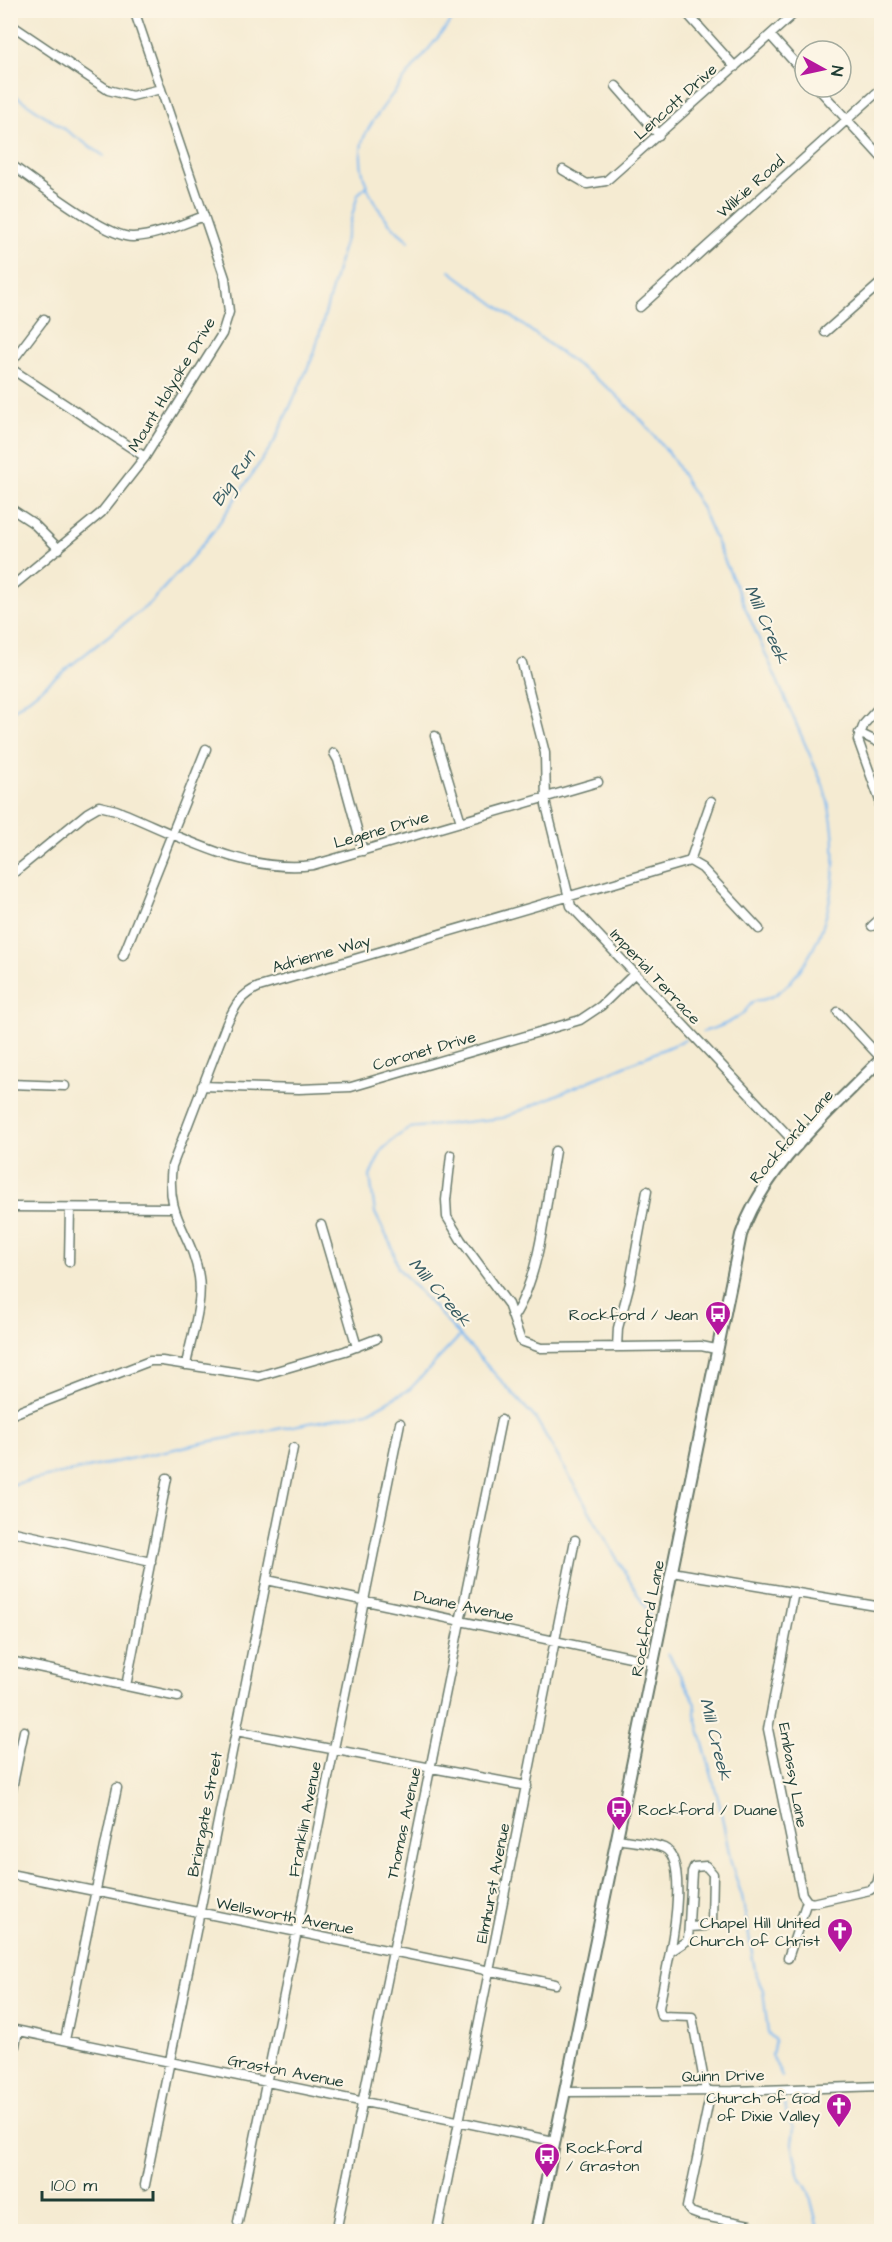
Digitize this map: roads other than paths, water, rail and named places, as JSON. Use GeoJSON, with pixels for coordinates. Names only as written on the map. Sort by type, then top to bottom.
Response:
{"type":"FeatureCollection","features":[{"type":"Feature","properties":{"kind":"main road","name":"Rockford Lane"},"geometry":{"type":"LineString","coordinates":[[536,2232],[618,1839],[734,1260],[747,1218],[770,1178],[881,1058]]}},
{"type":"Feature","properties":{"kind":"street","name":"Mount Holyoke Drive"},"geometry":{"type":"LineString","coordinates":[[10,588],[101,513],[145,457],[215,346],[227,320],[229,291],[134,10]]}},
{"type":"Feature","properties":{"kind":"street"},"geometry":{"type":"LineString","coordinates":[[684,10],[735,67]]}},
{"type":"Feature","properties":{"kind":"street","name":"Lencott Drive"},"geometry":{"type":"LineString","coordinates":[[563,170],[587,184],[601,184],[798,10]]}},
{"type":"Feature","properties":{"kind":"street"},"geometry":{"type":"LineString","coordinates":[[10,24],[108,90],[132,96],[161,89]]}},
{"type":"Feature","properties":{"kind":"street"},"geometry":{"type":"LineString","coordinates":[[770,35],[793,61]]}},
{"type":"Feature","properties":{"kind":"street"},"geometry":{"type":"LineString","coordinates":[[616,86],[659,135]]}},
{"type":"Feature","properties":{"kind":"street","name":"Wilkie Road"},"geometry":{"type":"LineString","coordinates":[[640,307],[882,88]]}},
{"type":"Feature","properties":{"kind":"street"},"geometry":{"type":"LineString","coordinates":[[828,99],[882,158]]}},
{"type":"Feature","properties":{"kind":"street"},"geometry":{"type":"LineString","coordinates":[[10,164],[100,224],[126,237],[147,236],[204,216]]}},
{"type":"Feature","properties":{"kind":"street"},"geometry":{"type":"LineString","coordinates":[[825,332],[882,282]]}},
{"type":"Feature","properties":{"kind":"street"},"geometry":{"type":"LineString","coordinates":[[10,364],[44,319]]}},
{"type":"Feature","properties":{"kind":"street"},"geometry":{"type":"LineString","coordinates":[[10,368],[145,457]]}},
{"type":"Feature","properties":{"kind":"street"},"geometry":{"type":"LineString","coordinates":[[10,508],[33,523],[59,549]]}},
{"type":"Feature","properties":{"kind":"street","name":"Imperial Terrace"},"geometry":{"type":"LineString","coordinates":[[522,663],[545,753],[546,798],[554,847],[568,897],[576,913],[798,1146]]}},
{"type":"Feature","properties":{"kind":"street"},"geometry":{"type":"LineString","coordinates":[[882,704],[859,733],[860,748],[880,801],[882,873]]}},
{"type":"Feature","properties":{"kind":"street"},"geometry":{"type":"LineString","coordinates":[[859,733],[882,744]]}},
{"type":"Feature","properties":{"kind":"street"},"geometry":{"type":"LineString","coordinates":[[435,736],[461,822]]}},
{"type":"Feature","properties":{"kind":"street"},"geometry":{"type":"LineString","coordinates":[[123,956],[206,749]]}},
{"type":"Feature","properties":{"kind":"street"},"geometry":{"type":"LineString","coordinates":[[334,753],[338,760],[363,850]]}},
{"type":"Feature","properties":{"kind":"street","name":"Legene Drive"},"geometry":{"type":"LineString","coordinates":[[10,876],[87,813],[99,806],[116,810],[232,857],[278,866],[313,865],[598,782]]}},
{"type":"Feature","properties":{"kind":"street"},"geometry":{"type":"LineString","coordinates":[[711,801],[690,861],[702,868],[759,929]]}},
{"type":"Feature","properties":{"kind":"street","name":"Adrienne Way"},"geometry":{"type":"LineString","coordinates":[[186,1365],[198,1299],[199,1277],[173,1208],[170,1185],[172,1166],[234,1009],[251,990],[690,861]]}},
{"type":"Feature","properties":{"kind":"street"},"geometry":{"type":"LineString","coordinates":[[872,926],[882,916]]}},
{"type":"Feature","properties":{"kind":"street","name":"Coronet Drive"},"geometry":{"type":"LineString","coordinates":[[202,1086],[299,1089],[351,1087],[580,1020],[595,1012],[634,974]]}},
{"type":"Feature","properties":{"kind":"street"},"geometry":{"type":"LineString","coordinates":[[838,1012],[881,1058]]}},
{"type":"Feature","properties":{"kind":"street"},"geometry":{"type":"LineString","coordinates":[[10,1084],[65,1086]]}},
{"type":"Feature","properties":{"kind":"street"},"geometry":{"type":"LineString","coordinates":[[514,1316],[521,1304],[534,1260],[555,1151]]}},
{"type":"Feature","properties":{"kind":"street"},"geometry":{"type":"LineString","coordinates":[[451,1155],[446,1200],[447,1217],[508,1304],[514,1316],[519,1337],[527,1345],[542,1348],[701,1346],[716,1349]]}},
{"type":"Feature","properties":{"kind":"street"},"geometry":{"type":"LineString","coordinates":[[617,1347],[618,1328],[630,1283],[647,1191]]}},
{"type":"Feature","properties":{"kind":"street"},"geometry":{"type":"LineString","coordinates":[[10,1207],[173,1208]]}},
{"type":"Feature","properties":{"kind":"street"},"geometry":{"type":"LineString","coordinates":[[69,1262],[70,1208]]}},
{"type":"Feature","properties":{"kind":"street"},"geometry":{"type":"LineString","coordinates":[[321,1225],[357,1347]]}},
{"type":"Feature","properties":{"kind":"street"},"geometry":{"type":"LineString","coordinates":[[10,1415],[150,1361],[259,1376],[357,1347],[376,1338]]}},
{"type":"Feature","properties":{"kind":"street","name":"Thomas Avenue"},"geometry":{"type":"LineString","coordinates":[[336,2232],[501,1420]]}},
{"type":"Feature","properties":{"kind":"street","name":"Franklin Avenue"},"geometry":{"type":"LineString","coordinates":[[238,2222],[400,1423]]}},
{"type":"Feature","properties":{"kind":"street","name":"Briargate Street"},"geometry":{"type":"LineString","coordinates":[[145,2185],[292,1448]]}},
{"type":"Feature","properties":{"kind":"street"},"geometry":{"type":"LineString","coordinates":[[126,1686],[167,1478]]}},
{"type":"Feature","properties":{"kind":"street"},"geometry":{"type":"LineString","coordinates":[[10,1531],[151,1562]]}},
{"type":"Feature","properties":{"kind":"street","name":"Elmhurst Avenue"},"geometry":{"type":"LineString","coordinates":[[437,2232],[575,1540]]}},
{"type":"Feature","properties":{"kind":"street"},"geometry":{"type":"LineString","coordinates":[[672,1572],[882,1606]]}},
{"type":"Feature","properties":{"kind":"street","name":"Duane Avenue"},"geometry":{"type":"LineString","coordinates":[[267,1580],[654,1662]]}},
{"type":"Feature","properties":{"kind":"street","name":"Embassy Lane"},"geometry":{"type":"LineString","coordinates":[[794,1592],[768,1728],[802,1894],[807,1901]]}},
{"type":"Feature","properties":{"kind":"street"},"geometry":{"type":"LineString","coordinates":[[10,1661],[177,1697]]}},
{"type":"Feature","properties":{"kind":"street"},"geometry":{"type":"LineString","coordinates":[[10,1798],[24,1731]]}},
{"type":"Feature","properties":{"kind":"street"},"geometry":{"type":"LineString","coordinates":[[236,1731],[527,1786]]}},
{"type":"Feature","properties":{"kind":"street"},"geometry":{"type":"LineString","coordinates":[[65,2040],[117,1788]]}},
{"type":"Feature","properties":{"kind":"street"},"geometry":{"type":"LineString","coordinates":[[618,1839],[666,1848],[674,1858],[677,1867],[675,1923],[659,2008],[661,2016],[692,2017],[708,2091],[687,2207],[699,2215],[750,2225]]}},
{"type":"Feature","properties":{"kind":"street"},"geometry":{"type":"LineString","coordinates":[[788,1958],[807,1901],[812,1903],[870,1890],[877,1884],[882,1865]]}},
{"type":"Feature","properties":{"kind":"street"},"geometry":{"type":"LineString","coordinates":[[670,1952],[688,1940],[688,1927],[692,1872],[694,1867],[706,1866],[713,1874],[712,1922],[705,1926],[688,1927]]}},
{"type":"Feature","properties":{"kind":"street","name":"Wellsworth Avenue"},"geometry":{"type":"LineString","coordinates":[[10,1874],[555,1984]]}},
{"type":"Feature","properties":{"kind":"street"},"geometry":{"type":"LineString","coordinates":[[10,2070],[14,2030]]}},
{"type":"Feature","properties":{"kind":"street","name":"Graston Avenue"},"geometry":{"type":"LineString","coordinates":[[14,2030],[554,2141]]}},
{"type":"Feature","properties":{"kind":"street","name":"Quinn Drive"},"geometry":{"type":"LineString","coordinates":[[565,2092],[882,2086]]}},
{"type":"Feature","properties":{"kind":"waterway"},"geometry":{"type":"LineString","coordinates":[[409,241],[389,222],[372,198],[362,171],[362,143],[376,116],[460,10]]}},
{"type":"Feature","properties":{"kind":"waterway"},"geometry":{"type":"LineString","coordinates":[[10,92],[104,156]]}},
{"type":"Feature","properties":{"kind":"waterway","name":"Big Run"},"geometry":{"type":"LineString","coordinates":[[10,713],[149,604],[215,529],[274,442],[314,354],[358,194],[367,186]]}},
{"type":"Feature","properties":{"kind":"waterway","name":"Mill Creek"},"geometry":{"type":"LineString","coordinates":[[450,271],[611,390],[644,423],[673,459],[702,509],[823,785],[830,809],[834,861],[827,913],[818,937],[806,960],[783,989],[749,1005],[739,1017],[702,1032]]}},
{"type":"Feature","properties":{"kind":"waterway","name":"Mill Creek"},"geometry":{"type":"LineString","coordinates":[[652,1619],[536,1419],[398,1268],[392,1247],[375,1213],[370,1176],[382,1150],[410,1128],[503,1118],[685,1040]]}},
{"type":"Feature","properties":{"kind":"waterway"},"geometry":{"type":"LineString","coordinates":[[10,1485],[202,1443],[368,1412],[410,1389],[459,1337]]}},
{"type":"Feature","properties":{"kind":"waterway","name":"Mill Creek"},"geometry":{"type":"LineString","coordinates":[[668,1653],[696,1704],[695,1714],[719,1802],[731,1863],[742,1896],[756,1976],[763,1990],[768,2033],[775,2040],[772,2055],[782,2077]]}},
{"type":"Feature","properties":{"kind":"waterway","name":"Mill Creek"},"geometry":{"type":"LineString","coordinates":[[784,2094],[787,2118],[794,2128],[792,2143],[798,2173],[809,2192],[819,2232]]}},
{"type":"Feature","properties":{"kind":"place","name":"Rockford / Jean"},"geometry":{"type":"Point","coordinates":[718,1337]}},
{"type":"Feature","properties":{"kind":"place","name":"Rockford / Duane"},"geometry":{"type":"Point","coordinates":[619,1832]}},
{"type":"Feature","properties":{"kind":"place","name":"Chapel Hill United Church of Christ"},"geometry":{"type":"Point","coordinates":[840,1954]}},
{"type":"Feature","properties":{"kind":"place","name":"Church of God of Dixie Valley"},"geometry":{"type":"Point","coordinates":[839,2129]}},
{"type":"Feature","properties":{"kind":"place","name":"Rockford / Graston"},"geometry":{"type":"Point","coordinates":[547,2179]}}]}
